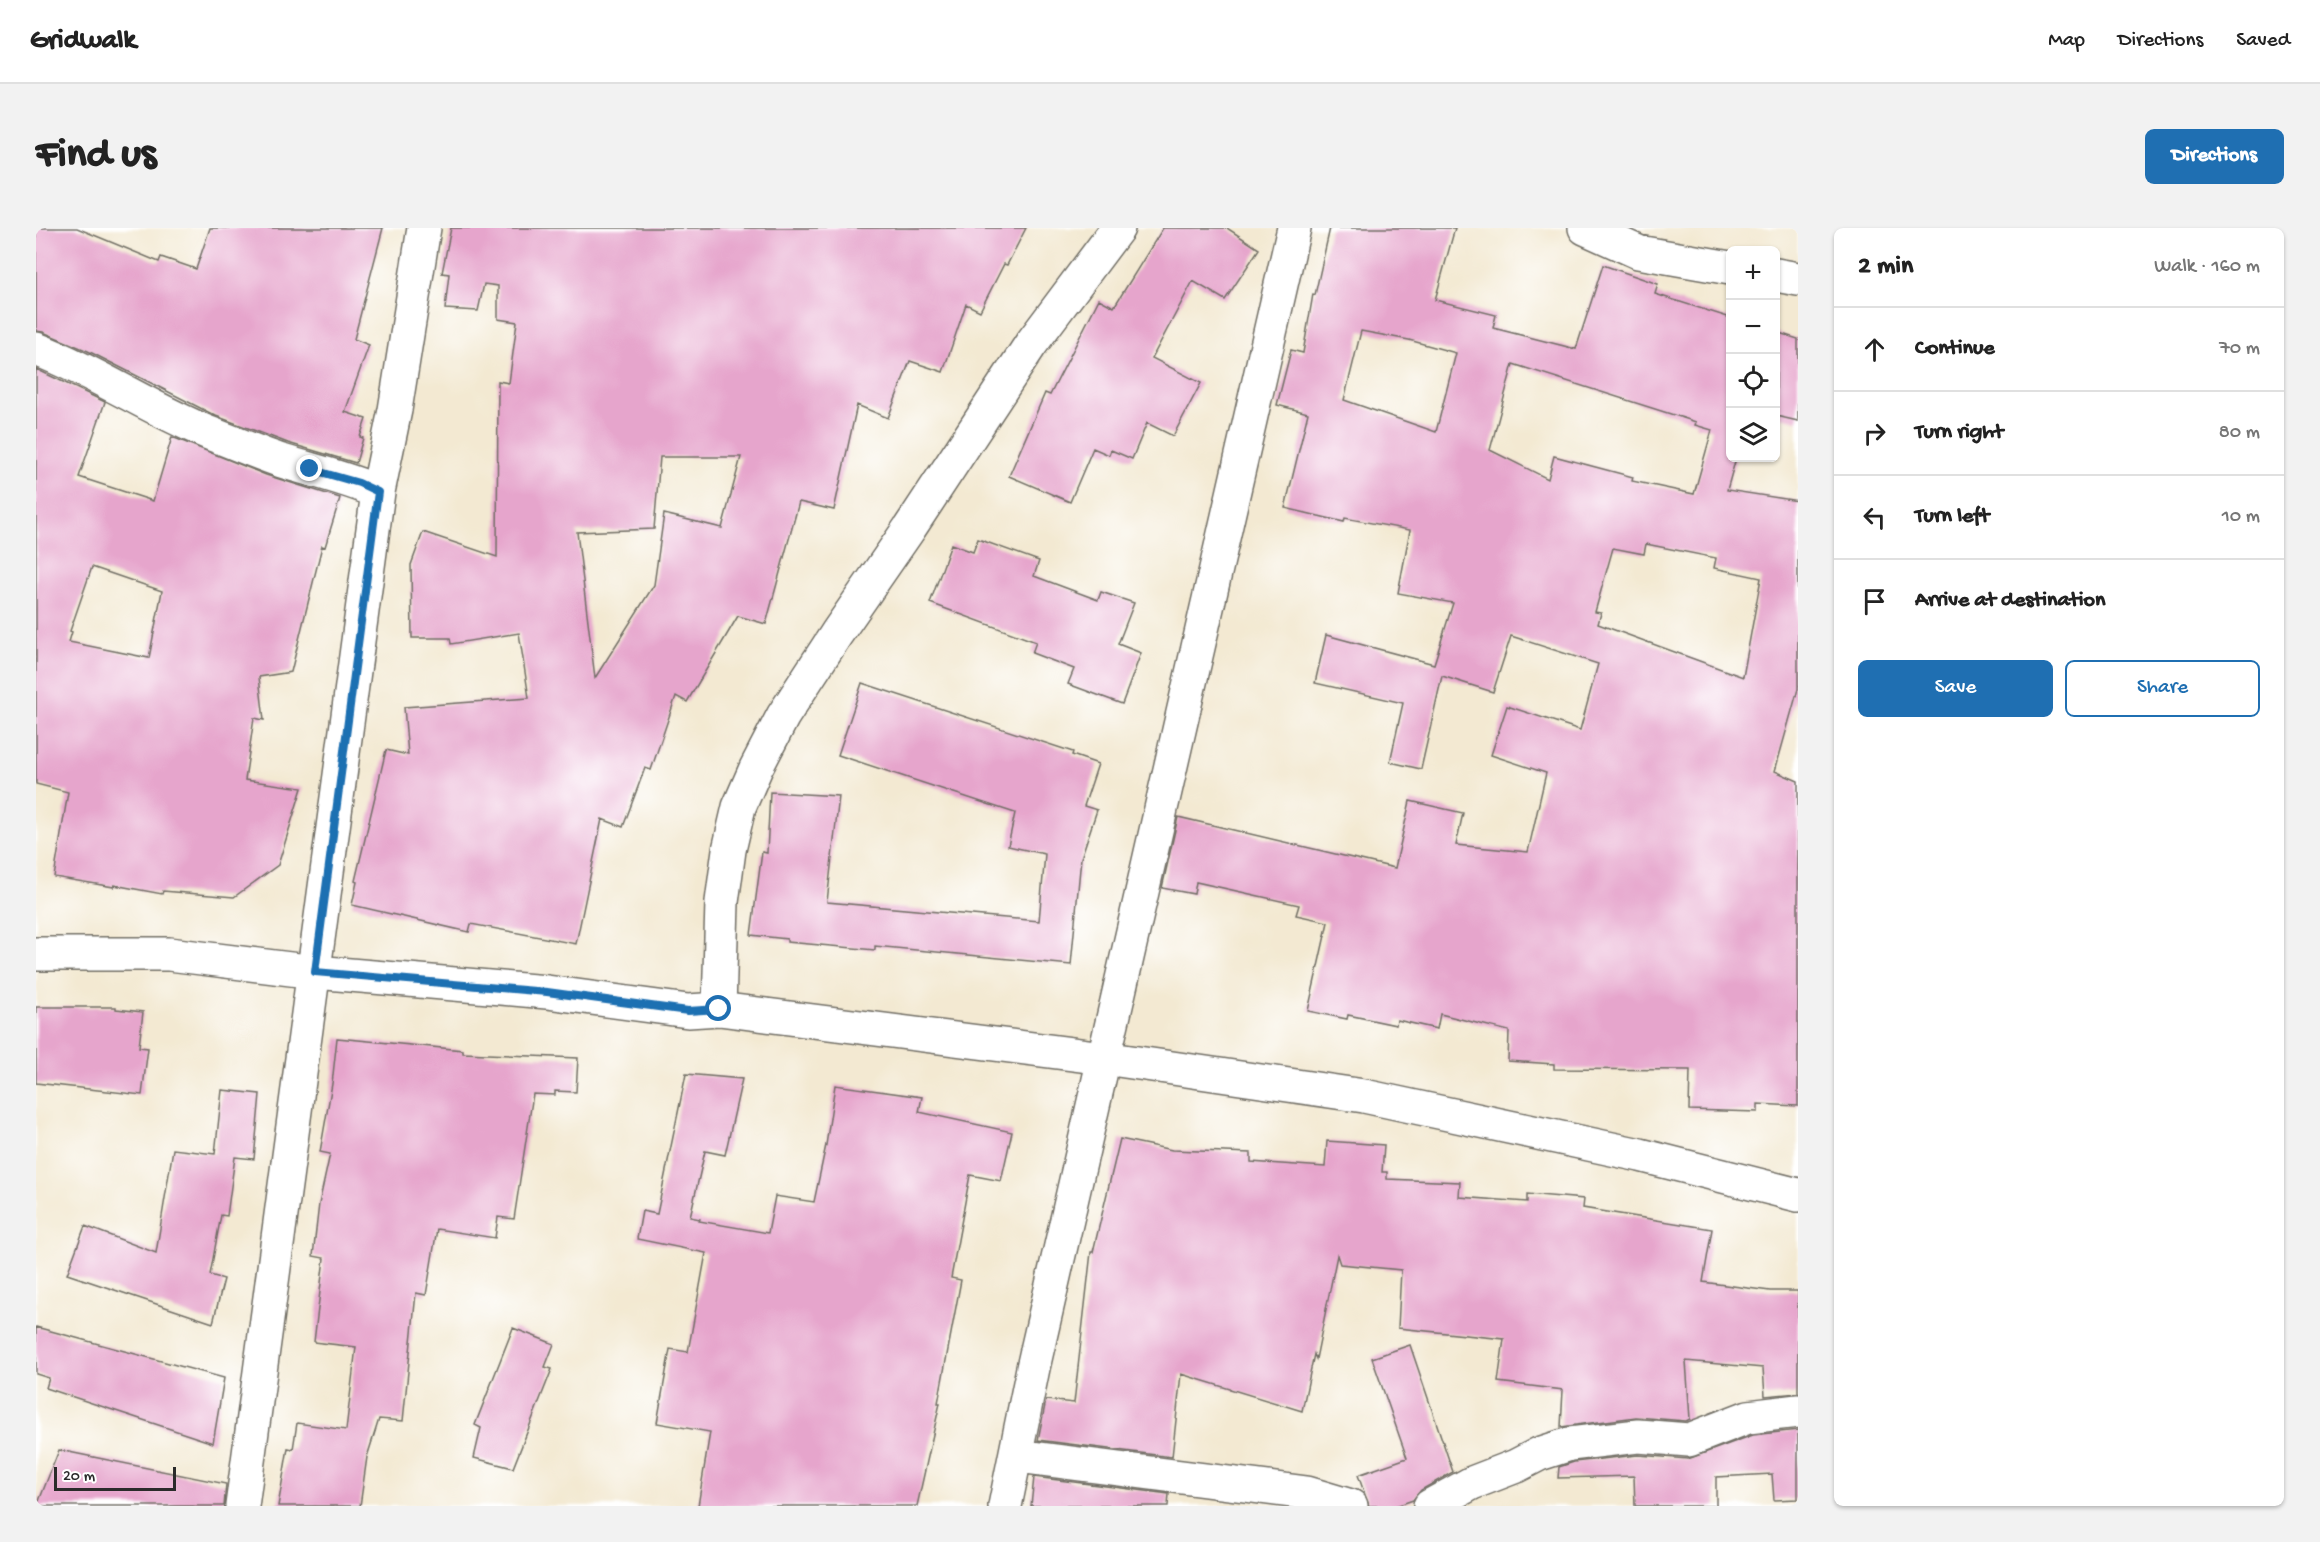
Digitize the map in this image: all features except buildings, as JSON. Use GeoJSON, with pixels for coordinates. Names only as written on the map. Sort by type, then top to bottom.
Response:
{"type":"FeatureCollection","features":[{"type":"Feature","properties":{"kind":"street"},"geometry":{"type":"LineString","coordinates":[[242,1506],[378,492],[395,410],[424,228]]}},
{"type":"Feature","properties":{"kind":"street"},"geometry":{"type":"LineString","coordinates":[[719,1009],[723,902],[729,850],[739,807],[778,726],[837,633],[909,529],[1031,344],[1118,228]]}},
{"type":"Feature","properties":{"kind":"street"},"geometry":{"type":"LineString","coordinates":[[1005,1506],[1017,1456],[1033,1368],[1294,228]]}},
{"type":"Feature","properties":{"kind":"street"},"geometry":{"type":"LineString","coordinates":[[1585,228],[1638,252],[1726,267]]}},
{"type":"Feature","properties":{"kind":"street"},"geometry":{"type":"LineString","coordinates":[[1780,276],[1798,279]]}},
{"type":"Feature","properties":{"kind":"street"},"geometry":{"type":"LineString","coordinates":[[36,349],[57,357],[208,432],[278,460],[359,483],[378,492]]}},
{"type":"Feature","properties":{"kind":"street"},"geometry":{"type":"LineString","coordinates":[[36,954],[169,954],[315,972],[547,992],[688,1011],[719,1009],[1104,1058],[1364,1096],[1640,1155],[1798,1195]]}},
{"type":"Feature","properties":{"kind":"street"},"geometry":{"type":"LineString","coordinates":[[1430,1506],[1472,1483],[1516,1466],[1539,1454],[1570,1444],[1638,1436],[1689,1440],[1748,1417],[1798,1411]]}},
{"type":"Feature","properties":{"kind":"street"},"geometry":{"type":"LineString","coordinates":[[1017,1456],[1307,1493],[1351,1506]]}},
{"type":"Feature","properties":{"kind":"route"},"geometry":{"type":"LineString","coordinates":[[310,469],[359,483],[378,492],[315,972],[547,992],[688,1011],[719,1009]]}}]}
